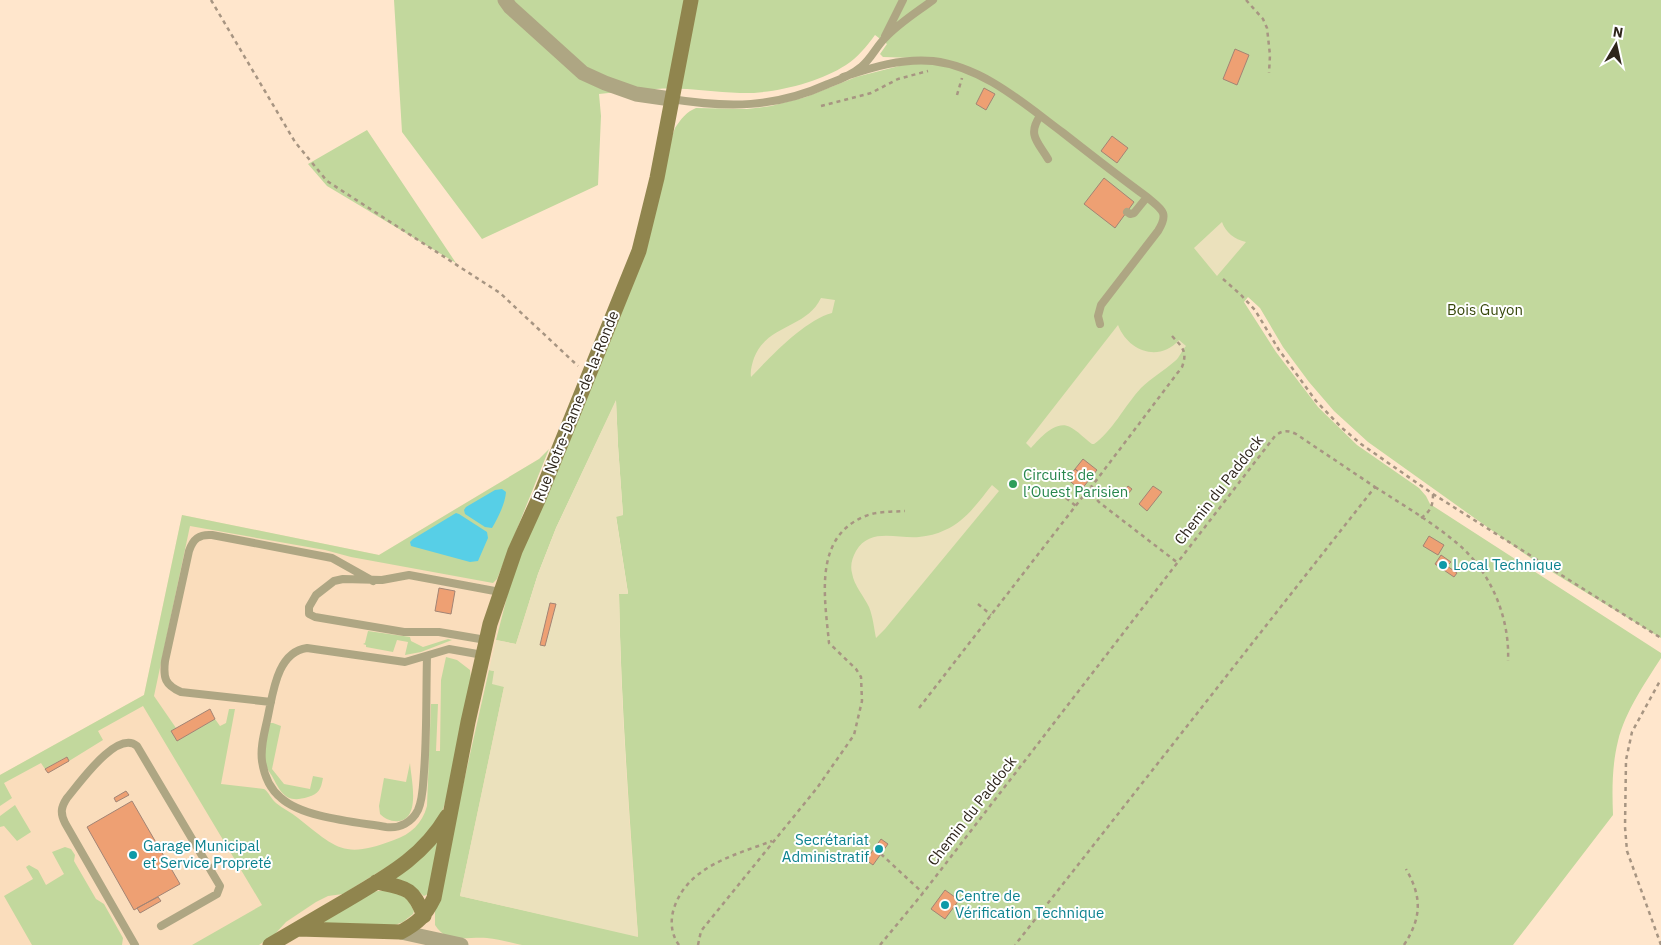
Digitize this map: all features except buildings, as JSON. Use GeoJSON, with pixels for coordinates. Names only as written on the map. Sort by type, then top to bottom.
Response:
{"type":"FeatureCollection","features":[{"type":"Feature","properties":{"kind":"main road","name":"Rue Notre-Dame-de-la-Ronde"},"geometry":{"type":"LineString","coordinates":[[401,932],[416,924],[424,916],[434,898],[485,648],[500,592],[515,551],[539,498],[639,251],[657,178],[691,0]]}},
{"type":"Feature","properties":{"kind":"main road","name":"Rue Notre-Dame-de-la-Ronde"},"geometry":{"type":"LineString","coordinates":[[270,945],[411,860],[428,844],[451,809]]}},
{"type":"Feature","properties":{"kind":"main road"},"geometry":{"type":"LineString","coordinates":[[376,882],[398,886],[410,892],[418,899],[424,916]]}},
{"type":"Feature","properties":{"kind":"main road"},"geometry":{"type":"LineString","coordinates":[[298,928],[401,932]]}},
{"type":"Feature","properties":{"kind":"street"},"geometry":{"type":"LineString","coordinates":[[505,0],[510,7],[583,73],[636,94],[671,99]]}},
{"type":"Feature","properties":{"kind":"street"},"geometry":{"type":"LineString","coordinates":[[401,932],[461,945]]}},
{"type":"Feature","properties":{"kind":"lane"},"geometry":{"type":"LineString","coordinates":[[671,99],[723,105],[756,105],[802,95],[861,68],[884,38],[903,0]]}},
{"type":"Feature","properties":{"kind":"lane"},"geometry":{"type":"LineString","coordinates":[[884,38],[933,0]]}},
{"type":"Feature","properties":{"kind":"lane"},"geometry":{"type":"LineString","coordinates":[[844,77],[885,64],[903,61],[922,61],[941,63],[989,80],[1040,116],[1164,212],[1163,223],[1158,231],[1101,304],[1098,316],[1100,324]]}},
{"type":"Feature","properties":{"kind":"lane"},"geometry":{"type":"LineString","coordinates":[[1040,116],[1033,133],[1048,159]]}},
{"type":"Feature","properties":{"kind":"lane"},"geometry":{"type":"LineString","coordinates":[[1128,212],[1130,214],[1134,213],[1147,197]]}},
{"type":"Feature","properties":{"kind":"lane"},"geometry":{"type":"LineString","coordinates":[[271,702],[181,692],[174,689],[166,680],[164,661],[189,551],[194,540],[204,535],[212,535],[332,558],[373,581]]}},
{"type":"Feature","properties":{"kind":"lane"},"geometry":{"type":"LineString","coordinates":[[485,648],[439,632],[411,632],[315,617],[309,613],[310,604],[316,594],[334,581],[344,579],[373,581],[409,575],[500,592]]}},
{"type":"Feature","properties":{"kind":"lane"},"geometry":{"type":"LineString","coordinates":[[427,656],[425,756],[422,795],[416,813],[409,821],[400,826],[386,827],[315,814],[292,806],[281,799],[266,778],[262,760],[262,743],[277,676],[291,656],[301,649],[405,662],[450,649],[485,648]]}},
{"type":"Feature","properties":{"kind":"lane"},"geometry":{"type":"LineString","coordinates":[[136,945],[61,813],[67,798],[98,760],[126,742],[132,742],[137,746],[220,886],[217,894],[161,926]]}},
{"type":"Feature","properties":{"kind":"path"},"geometry":{"type":"LineString","coordinates":[[211,0],[295,142],[326,181],[500,293],[588,376]]}},
{"type":"Feature","properties":{"kind":"path"},"geometry":{"type":"LineString","coordinates":[[1246,0],[1263,19],[1267,28],[1270,55],[1269,73]]}},
{"type":"Feature","properties":{"kind":"path"},"geometry":{"type":"LineString","coordinates":[[820,106],[871,93],[898,79],[930,71],[941,63]]}},
{"type":"Feature","properties":{"kind":"path"},"geometry":{"type":"LineString","coordinates":[[957,94],[965,70]]}},
{"type":"Feature","properties":{"kind":"path"},"geometry":{"type":"LineString","coordinates":[[1223,279],[1250,304],[1270,337],[1309,392],[1342,428],[1361,444],[1434,494],[1661,638]]}},
{"type":"Feature","properties":{"kind":"path"},"geometry":{"type":"LineString","coordinates":[[919,708],[1182,368],[1185,358],[1184,350],[1172,336]]}},
{"type":"Feature","properties":{"kind":"path","name":"Chemin du Paddock"},"geometry":{"type":"LineString","coordinates":[[880,945],[923,893],[1278,433],[1290,431],[1296,434],[1375,487]]}},
{"type":"Feature","properties":{"kind":"path"},"geometry":{"type":"LineString","coordinates":[[1092,486],[1092,492],[1100,503],[1178,563]]}},
{"type":"Feature","properties":{"kind":"path"},"geometry":{"type":"LineString","coordinates":[[1015,945],[1375,487],[1458,544],[1470,556],[1482,572],[1500,604],[1509,644],[1508,661]]}},
{"type":"Feature","properties":{"kind":"path"},"geometry":{"type":"LineString","coordinates":[[1422,518],[1433,504],[1434,494]]}},
{"type":"Feature","properties":{"kind":"path"},"geometry":{"type":"LineString","coordinates":[[1066,498],[1076,506]]}},
{"type":"Feature","properties":{"kind":"path"},"geometry":{"type":"LineString","coordinates":[[698,945],[701,931],[818,788],[849,743],[856,728],[860,716],[861,677],[856,669],[829,643],[824,586],[828,556],[832,546],[844,530],[864,517],[905,511]]}},
{"type":"Feature","properties":{"kind":"path"},"geometry":{"type":"LineString","coordinates":[[978,604],[991,615]]}},
{"type":"Feature","properties":{"kind":"path"},"geometry":{"type":"LineString","coordinates":[[1661,679],[1632,732],[1626,760],[1625,827],[1627,851],[1661,945]]}},
{"type":"Feature","properties":{"kind":"path"},"geometry":{"type":"LineString","coordinates":[[679,945],[672,932],[672,915],[677,900],[698,875],[715,863],[733,854],[773,841]]}},
{"type":"Feature","properties":{"kind":"path"},"geometry":{"type":"LineString","coordinates":[[881,854],[923,893]]}},
{"type":"Feature","properties":{"kind":"path"},"geometry":{"type":"LineString","coordinates":[[1404,945],[1416,920],[1418,903],[1417,891],[1406,869]]}},
{"type":"Feature","properties":{"kind":"shaded area"},"geometry":{"type":"Polygon","coordinates":[[[539,459],[493,575],[512,577],[623,727],[640,945],[0,945],[0,775],[144,695],[182,515],[379,555],[539,459]]]}},
{"type":"Feature","properties":{"kind":"green space","name":"Circuits de l’Ouest Parisien"},"geometry":{"type":"Polygon","coordinates":[[[394,0],[1661,0],[1661,638],[1539,564],[1368,442],[1334,411],[1309,382],[1283,347],[1260,308],[1248,297],[1244,302],[1276,352],[1318,407],[1357,445],[1419,488],[1430,504],[1661,653],[1661,658],[1636,698],[1621,730],[1614,768],[1613,815],[1513,945],[522,945],[491,939],[452,937],[440,931],[435,925],[435,910],[489,670],[494,671],[504,687],[460,896],[638,936],[622,680],[619,594],[628,593],[616,516],[623,515],[616,401],[556,528],[538,574],[516,644],[496,640],[512,577],[542,502],[675,128],[684,116],[696,108],[747,109],[771,106],[806,97],[856,77],[907,64],[915,58],[883,57],[880,54],[887,44],[875,35],[862,52],[835,71],[809,82],[767,92],[740,93],[666,89],[599,94],[601,116],[598,185],[482,239],[402,132],[394,0]]]}},
{"type":"Feature","properties":{"kind":"green space"},"geometry":{"type":"Polygon","coordinates":[[[367,130],[456,263],[327,186],[308,164],[367,130]]]}},
{"type":"Feature","properties":{"kind":"green space"},"geometry":{"type":"Polygon","coordinates":[[[549,449],[497,579],[493,583],[190,526],[154,696],[176,728],[171,731],[177,741],[215,719],[220,726],[226,723],[229,709],[235,709],[221,784],[264,789],[276,803],[332,844],[352,850],[377,846],[406,835],[419,823],[427,806],[431,704],[438,704],[436,751],[440,751],[441,680],[446,657],[457,660],[470,670],[471,681],[449,791],[437,821],[419,847],[343,894],[328,896],[316,902],[286,922],[275,934],[259,945],[192,945],[262,905],[143,706],[98,731],[103,740],[69,761],[66,757],[45,769],[41,763],[4,783],[12,798],[0,806],[0,775],[144,695],[182,515],[379,555],[539,459],[549,449]]]}},
{"type":"Feature","properties":{"kind":"green space"},"geometry":{"type":"Polygon","coordinates":[[[368,631],[410,637],[411,641],[423,647],[448,639],[452,640],[421,652],[405,655],[408,642],[397,640],[393,652],[366,647],[363,644],[365,643],[368,631]]]}},
{"type":"Feature","properties":{"kind":"green space"},"geometry":{"type":"Polygon","coordinates":[[[270,723],[281,726],[272,769],[284,784],[310,789],[313,776],[323,778],[317,793],[301,799],[294,799],[285,796],[278,787],[265,762],[265,747],[270,723]]]}},
{"type":"Feature","properties":{"kind":"green space"},"geometry":{"type":"Polygon","coordinates":[[[410,763],[413,796],[410,813],[406,818],[399,821],[389,820],[380,814],[379,806],[384,778],[406,782],[410,763]]]}},
{"type":"Feature","properties":{"kind":"green space"},"geometry":{"type":"Polygon","coordinates":[[[15,805],[31,832],[17,841],[4,826],[0,827],[0,816],[15,805]]]}},
{"type":"Feature","properties":{"kind":"green space"},"geometry":{"type":"Polygon","coordinates":[[[434,841],[441,842],[428,894],[424,896],[410,884],[396,880],[396,876],[434,841]]]}},
{"type":"Feature","properties":{"kind":"green space"},"geometry":{"type":"Polygon","coordinates":[[[65,847],[71,849],[75,855],[74,861],[96,899],[104,904],[123,938],[122,945],[32,945],[4,896],[33,879],[26,867],[29,865],[38,870],[46,885],[64,874],[52,852],[65,847]]]}},
{"type":"Feature","properties":{"kind":"green space"},"geometry":{"type":"Polygon","coordinates":[[[390,891],[407,898],[414,911],[413,914],[403,922],[395,925],[325,923],[323,921],[373,892],[390,891]]]}},
{"type":"Feature","properties":{"kind":"sand"},"geometry":{"type":"Polygon","coordinates":[[[1222,222],[1231,235],[1246,242],[1217,276],[1194,248],[1222,222]]]}},
{"type":"Feature","properties":{"kind":"sand"},"geometry":{"type":"Polygon","coordinates":[[[821,298],[835,300],[832,313],[811,323],[800,331],[751,377],[754,358],[760,347],[777,332],[806,316],[821,298]]]}},
{"type":"Feature","properties":{"kind":"sand"},"geometry":{"type":"Polygon","coordinates":[[[1118,325],[1129,342],[1145,351],[1162,351],[1171,347],[1179,340],[1186,346],[1177,359],[1141,388],[1112,426],[1094,444],[1065,425],[1048,431],[1031,448],[1026,443],[1118,325]]]}},
{"type":"Feature","properties":{"kind":"sand"},"geometry":{"type":"Polygon","coordinates":[[[616,400],[623,515],[616,517],[628,594],[619,594],[622,680],[638,937],[460,896],[504,687],[492,684],[494,671],[489,670],[496,640],[516,644],[538,574],[556,528],[616,400]]]}},
{"type":"Feature","properties":{"kind":"sand"},"geometry":{"type":"Polygon","coordinates":[[[992,485],[999,491],[876,638],[869,607],[853,578],[851,568],[856,551],[869,539],[876,537],[919,537],[945,530],[959,522],[992,485]]]}},
{"type":"Feature","properties":{"kind":"water"},"geometry":{"type":"Polygon","coordinates":[[[502,489],[506,492],[504,501],[492,528],[485,527],[465,514],[464,510],[466,507],[495,490],[502,489]]]}},
{"type":"Feature","properties":{"kind":"water"},"geometry":{"type":"Polygon","coordinates":[[[456,513],[487,532],[488,538],[478,561],[470,562],[411,546],[410,542],[413,539],[456,513]]]}},
{"type":"Feature","properties":{"kind":"place","name":"Circuits de l’Ouest Parisien"},"geometry":{"type":"Point","coordinates":[1013,484]}},
{"type":"Feature","properties":{"kind":"place","name":"Local Technique"},"geometry":{"type":"Point","coordinates":[1443,565]}},
{"type":"Feature","properties":{"kind":"place","name":"Secrétariat Administratif"},"geometry":{"type":"Point","coordinates":[879,849]}},
{"type":"Feature","properties":{"kind":"place","name":"Garage Municipal et Service Propreté"},"geometry":{"type":"Point","coordinates":[133,855]}},
{"type":"Feature","properties":{"kind":"place","name":"Centre de Vérification Technique"},"geometry":{"type":"Point","coordinates":[945,905]}},
{"type":"Feature","properties":{"kind":"park label","name":"Bois Guyon"},"geometry":{"type":"Point","coordinates":[1485,310]}}]}
